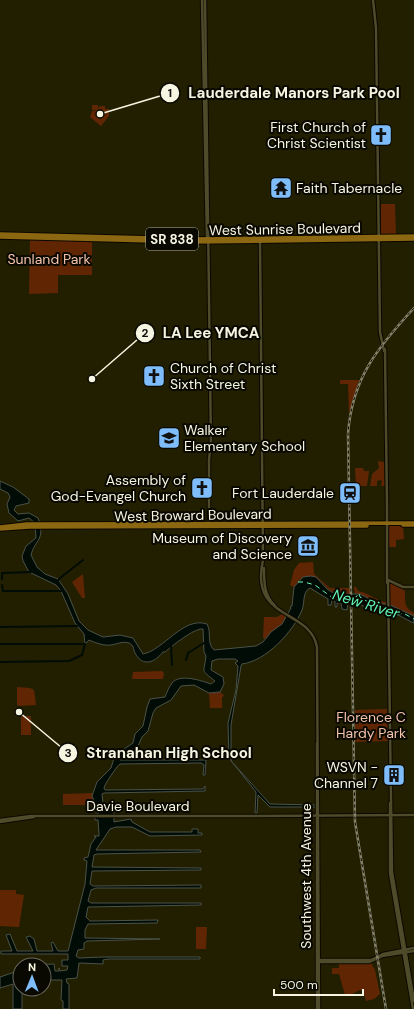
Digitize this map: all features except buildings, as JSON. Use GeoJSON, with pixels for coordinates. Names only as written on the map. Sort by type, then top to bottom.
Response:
{"type":"FeatureCollection","features":[{"type":"Feature","properties":{"kind":"main road"},"geometry":{"type":"LineString","coordinates":[[204,0],[211,444],[208,459],[209,525]]}},
{"type":"Feature","properties":{"kind":"main road"},"geometry":{"type":"LineString","coordinates":[[373,0],[376,28],[381,340],[384,351],[392,874],[413,1009]]}},
{"type":"Feature","properties":{"kind":"main road","name":"West Sunrise Boulevard"},"geometry":{"type":"LineString","coordinates":[[0,235],[163,241],[260,239],[341,240],[379,238]]}},
{"type":"Feature","properties":{"kind":"main road"},"geometry":{"type":"LineString","coordinates":[[341,240],[345,237]]}},
{"type":"Feature","properties":{"kind":"main road","name":"West Sunrise Boulevard"},"geometry":{"type":"LineString","coordinates":[[296,239],[345,237],[379,238]]}},
{"type":"Feature","properties":{"kind":"main road"},"geometry":{"type":"LineString","coordinates":[[163,241],[167,238]]}},
{"type":"Feature","properties":{"kind":"main road","name":"West Sunrise Boulevard"},"geometry":{"type":"LineString","coordinates":[[120,239],[167,238],[207,240]]}},
{"type":"Feature","properties":{"kind":"main road","name":"SR 838"},"geometry":{"type":"LineString","coordinates":[[379,238],[413,238]]}},
{"type":"Feature","properties":{"kind":"main road"},"geometry":{"type":"LineString","coordinates":[[260,239],[263,560],[265,589],[269,599],[278,609]]}},
{"type":"Feature","properties":{"kind":"main road"},"geometry":{"type":"LineString","coordinates":[[387,524],[413,523]]}},
{"type":"Feature","properties":{"kind":"main road"},"geometry":{"type":"LineString","coordinates":[[387,524],[405,525],[413,523]]}},
{"type":"Feature","properties":{"kind":"main road"},"geometry":{"type":"LineString","coordinates":[[12,528],[27,524]]}},
{"type":"Feature","properties":{"kind":"main road","name":"West Broward Boulevard"},"geometry":{"type":"LineString","coordinates":[[0,528],[27,524],[34,526]]}},
{"type":"Feature","properties":{"kind":"main road","name":"West Broward Boulevard"},"geometry":{"type":"LineString","coordinates":[[41,526],[100,527],[128,524],[209,525]]}},
{"type":"Feature","properties":{"kind":"main road","name":"West Broward Boulevard"},"geometry":{"type":"LineString","coordinates":[[0,528],[34,526],[387,524]]}},
{"type":"Feature","properties":{"kind":"main road","name":"Southwest 4th Avenue"},"geometry":{"type":"LineString","coordinates":[[263,560],[263,589],[271,604],[303,626],[312,635],[317,647],[318,1009]]}},
{"type":"Feature","properties":{"kind":"main road"},"geometry":{"type":"LineString","coordinates":[[388,580],[400,586],[414,587]]}},
{"type":"Feature","properties":{"kind":"main road","name":"Davie Boulevard"},"geometry":{"type":"LineString","coordinates":[[0,821],[38,817],[414,815]]}},
{"type":"Feature","properties":{"kind":"main road"},"geometry":{"type":"LineString","coordinates":[[24,818],[29,816]]}},
{"type":"Feature","properties":{"kind":"main road","name":"Davie Boulevard"},"geometry":{"type":"LineString","coordinates":[[0,821],[29,816],[38,817]]}},
{"type":"Feature","properties":{"kind":"main road"},"geometry":{"type":"LineString","coordinates":[[318,961],[371,960],[383,954],[414,950]]}},
{"type":"Feature","properties":{"kind":"main road"},"geometry":{"type":"LineString","coordinates":[[404,951],[414,1001]]}},
{"type":"Feature","properties":{"kind":"green space"},"geometry":{"type":"Polygon","coordinates":[[[92,105],[98,105],[98,108],[100,106],[105,106],[105,109],[109,109],[109,116],[101,126],[90,117],[92,111],[98,110],[92,110],[92,105]]]}},
{"type":"Feature","properties":{"kind":"green space"},"geometry":{"type":"Polygon","coordinates":[[[381,204],[395,204],[396,235],[381,235],[381,204]]]}},
{"type":"Feature","properties":{"kind":"green space","name":"Sunland Park"},"geometry":{"type":"Polygon","coordinates":[[[30,239],[92,241],[92,275],[58,275],[58,293],[29,294],[30,239]]]}},
{"type":"Feature","properties":{"kind":"green space"},"geometry":{"type":"Polygon","coordinates":[[[340,380],[359,380],[349,414],[348,384],[340,384],[340,380]]]}},
{"type":"Feature","properties":{"kind":"green space"},"geometry":{"type":"Polygon","coordinates":[[[378,461],[384,462],[385,486],[381,486],[382,481],[380,480],[377,481],[377,486],[370,486],[372,474],[379,468],[378,461]]]}},
{"type":"Feature","properties":{"kind":"green space"},"geometry":{"type":"Polygon","coordinates":[[[355,468],[363,468],[364,471],[369,471],[367,486],[356,486],[355,468]]]}},
{"type":"Feature","properties":{"kind":"green space"},"geometry":{"type":"Polygon","coordinates":[[[389,526],[403,526],[404,539],[396,540],[396,547],[389,547],[389,526]]]}},
{"type":"Feature","properties":{"kind":"green space"},"geometry":{"type":"Polygon","coordinates":[[[313,562],[314,574],[330,588],[350,588],[350,594],[338,593],[330,590],[316,577],[300,579],[294,587],[290,585],[294,570],[299,563],[313,562]]]}},
{"type":"Feature","properties":{"kind":"green space"},"geometry":{"type":"Polygon","coordinates":[[[83,574],[85,598],[82,598],[72,582],[83,574]]]}},
{"type":"Feature","properties":{"kind":"green space"},"geometry":{"type":"Polygon","coordinates":[[[393,583],[405,591],[407,607],[414,613],[414,616],[390,605],[377,603],[360,594],[355,594],[354,587],[356,587],[358,591],[381,601],[389,602],[390,584],[393,583]]]}},
{"type":"Feature","properties":{"kind":"green space"},"geometry":{"type":"Polygon","coordinates":[[[282,614],[286,617],[282,624],[265,639],[263,638],[264,617],[277,617],[282,614]]]}},
{"type":"Feature","properties":{"kind":"green space"},"geometry":{"type":"Polygon","coordinates":[[[162,671],[164,673],[163,679],[132,679],[133,672],[162,671]]]}},
{"type":"Feature","properties":{"kind":"green space"},"geometry":{"type":"Polygon","coordinates":[[[17,687],[30,688],[34,690],[36,705],[18,706],[17,687]]]}},
{"type":"Feature","properties":{"kind":"green space"},"geometry":{"type":"Polygon","coordinates":[[[220,692],[224,695],[222,698],[222,708],[210,708],[209,693],[220,692]]]}},
{"type":"Feature","properties":{"kind":"green space","name":"Florence C Hardy Park"},"geometry":{"type":"Polygon","coordinates":[[[387,709],[388,741],[355,742],[355,710],[387,709]]]}},
{"type":"Feature","properties":{"kind":"green space"},"geometry":{"type":"Polygon","coordinates":[[[21,716],[31,716],[31,735],[21,735],[21,716]]]}},
{"type":"Feature","properties":{"kind":"green space"},"geometry":{"type":"Polygon","coordinates":[[[92,793],[95,805],[63,805],[63,794],[92,793]]]}},
{"type":"Feature","properties":{"kind":"green space"},"geometry":{"type":"Polygon","coordinates":[[[0,890],[16,890],[16,894],[24,895],[19,927],[0,926],[0,890]]]}},
{"type":"Feature","properties":{"kind":"green space"},"geometry":{"type":"Polygon","coordinates":[[[196,927],[207,927],[206,949],[196,949],[196,927]]]}},
{"type":"Feature","properties":{"kind":"green space"},"geometry":{"type":"Polygon","coordinates":[[[371,963],[375,970],[380,994],[374,999],[366,1001],[363,991],[360,990],[348,996],[345,995],[339,974],[332,974],[332,968],[339,968],[339,964],[371,963]]]}},
{"type":"Feature","properties":{"kind":"water","name":"New River"},"geometry":{"type":"Polygon","coordinates":[[[0,481],[13,487],[29,499],[29,503],[16,506],[14,510],[18,514],[29,513],[38,518],[41,531],[39,539],[31,555],[37,567],[45,574],[58,579],[68,594],[79,621],[88,630],[103,637],[120,635],[133,638],[143,654],[151,651],[182,629],[198,623],[207,624],[210,644],[214,650],[256,646],[263,642],[271,632],[282,624],[291,608],[290,607],[292,606],[294,587],[303,577],[316,577],[327,589],[335,594],[360,594],[377,603],[390,605],[414,616],[414,623],[391,612],[373,610],[351,602],[348,602],[347,610],[342,609],[341,603],[337,603],[337,607],[335,607],[335,601],[332,600],[331,605],[328,605],[328,599],[310,588],[307,590],[303,607],[298,619],[285,636],[269,651],[251,662],[242,664],[241,666],[231,725],[231,761],[229,758],[228,723],[236,690],[238,666],[235,663],[238,661],[235,659],[218,659],[212,661],[211,670],[223,677],[224,684],[220,692],[209,693],[194,685],[181,686],[171,700],[156,708],[148,731],[142,737],[138,746],[120,760],[206,760],[205,775],[203,775],[204,765],[201,763],[120,764],[106,783],[104,788],[105,790],[203,789],[205,786],[205,791],[104,793],[102,794],[103,803],[114,809],[114,822],[131,819],[132,822],[150,832],[192,832],[192,829],[198,829],[198,833],[202,833],[202,835],[150,836],[132,827],[116,827],[110,829],[96,850],[200,850],[201,852],[97,854],[94,855],[92,867],[201,868],[201,870],[92,871],[90,884],[93,886],[201,885],[201,888],[96,888],[91,890],[88,901],[91,903],[201,903],[201,905],[88,907],[86,917],[90,921],[158,920],[157,923],[88,924],[85,930],[85,938],[160,939],[87,941],[84,943],[84,949],[78,950],[76,956],[79,958],[200,957],[200,959],[108,959],[103,960],[103,964],[79,963],[77,978],[66,979],[67,983],[69,984],[69,1009],[63,1009],[63,1001],[61,1000],[62,980],[52,980],[52,964],[54,964],[55,971],[59,971],[59,968],[60,971],[67,970],[68,966],[62,966],[62,960],[68,960],[68,954],[1,954],[1,951],[12,951],[6,935],[10,934],[17,951],[33,951],[26,937],[30,936],[34,939],[37,951],[53,951],[51,943],[53,942],[58,951],[68,951],[85,884],[87,861],[84,860],[84,858],[88,857],[91,844],[96,837],[94,836],[99,836],[98,820],[95,820],[95,814],[98,814],[99,811],[92,796],[97,782],[111,768],[115,755],[133,743],[135,734],[143,726],[150,699],[165,697],[172,683],[176,680],[185,678],[211,684],[215,681],[204,671],[206,656],[204,652],[203,629],[199,629],[189,634],[163,652],[153,661],[149,662],[142,661],[138,658],[133,646],[127,642],[106,645],[89,640],[85,644],[84,634],[75,623],[61,591],[56,585],[29,572],[22,556],[26,546],[36,538],[35,523],[29,518],[18,521],[9,513],[7,504],[10,497],[8,493],[0,489],[0,481]]]}},
{"type":"Feature","properties":{"kind":"water"},"geometry":{"type":"Polygon","coordinates":[[[234,764],[270,804],[315,805],[315,807],[270,807],[258,795],[257,813],[255,813],[256,792],[234,764]]]}},
{"type":"Feature","properties":{"kind":"water"},"geometry":{"type":"Polygon","coordinates":[[[12,973],[12,984],[0,988],[0,977],[12,973]]]}},
{"type":"Feature","properties":{"kind":"water"},"geometry":{"type":"Polygon","coordinates":[[[13,997],[22,997],[22,1009],[13,1009],[13,997]]]}},
{"type":"Feature","properties":{"kind":"waterway"},"geometry":{"type":"LineString","coordinates":[[57,582],[83,560]]}},
{"type":"Feature","properties":{"kind":"waterway"},"geometry":{"type":"LineString","coordinates":[[2,579],[2,573],[31,572]]}},
{"type":"Feature","properties":{"kind":"waterway"},"geometry":{"type":"LineString","coordinates":[[2,585],[3,591],[63,591]]}},
{"type":"Feature","properties":{"kind":"waterway"},"geometry":{"type":"LineString","coordinates":[[0,627],[77,626]]}},
{"type":"Feature","properties":{"kind":"waterway"},"geometry":{"type":"LineString","coordinates":[[186,660],[188,653],[204,643]]}},
{"type":"Feature","properties":{"kind":"waterway"},"geometry":{"type":"LineString","coordinates":[[0,644],[85,644],[82,655],[69,661],[0,662]]}},
{"type":"Feature","properties":{"kind":"waterway"},"geometry":{"type":"LineString","coordinates":[[171,646],[172,665]]}},
{"type":"Feature","properties":{"kind":"ferry route"},"geometry":{"type":"LineString","coordinates":[[298,582],[315,585],[337,601],[337,599],[340,598],[356,597],[359,593],[360,597],[374,605],[396,612],[397,615],[403,613],[414,619]]}},
{"type":"Feature","properties":{"kind":"railway"},"geometry":{"type":"LineString","coordinates":[[386,1009],[355,822],[348,434],[355,396],[361,380],[378,350],[414,308]]}},
{"type":"Feature","properties":{"kind":"place","name":"Lauderdale Manors Park Pool"},"geometry":{"type":"Point","coordinates":[100,114]}},
{"type":"Feature","properties":{"kind":"place","name":"First Church of Christ Scientist"},"geometry":{"type":"Point","coordinates":[381,135]}},
{"type":"Feature","properties":{"kind":"place","name":"Faith Tabernacle"},"geometry":{"type":"Point","coordinates":[281,188]}},
{"type":"Feature","properties":{"kind":"place","name":"Church of Christ Sixth Street"},"geometry":{"type":"Point","coordinates":[154,376]}},
{"type":"Feature","properties":{"kind":"place","name":"LA Lee YMCA"},"geometry":{"type":"Point","coordinates":[92,379]}},
{"type":"Feature","properties":{"kind":"place","name":"Walker Elementary School"},"geometry":{"type":"Point","coordinates":[169,438]}},
{"type":"Feature","properties":{"kind":"place","name":"Assembly of God-Evangel Church"},"geometry":{"type":"Point","coordinates":[202,488]}},
{"type":"Feature","properties":{"kind":"place","name":"Fort Lauderdale"},"geometry":{"type":"Point","coordinates":[350,493]}},
{"type":"Feature","properties":{"kind":"place","name":"Museum of Discovery and Science"},"geometry":{"type":"Point","coordinates":[308,546]}},
{"type":"Feature","properties":{"kind":"place","name":"Stranahan High School"},"geometry":{"type":"Point","coordinates":[19,712]}},
{"type":"Feature","properties":{"kind":"place","name":"WSVN - Channel 7"},"geometry":{"type":"Point","coordinates":[394,775]}}]}
